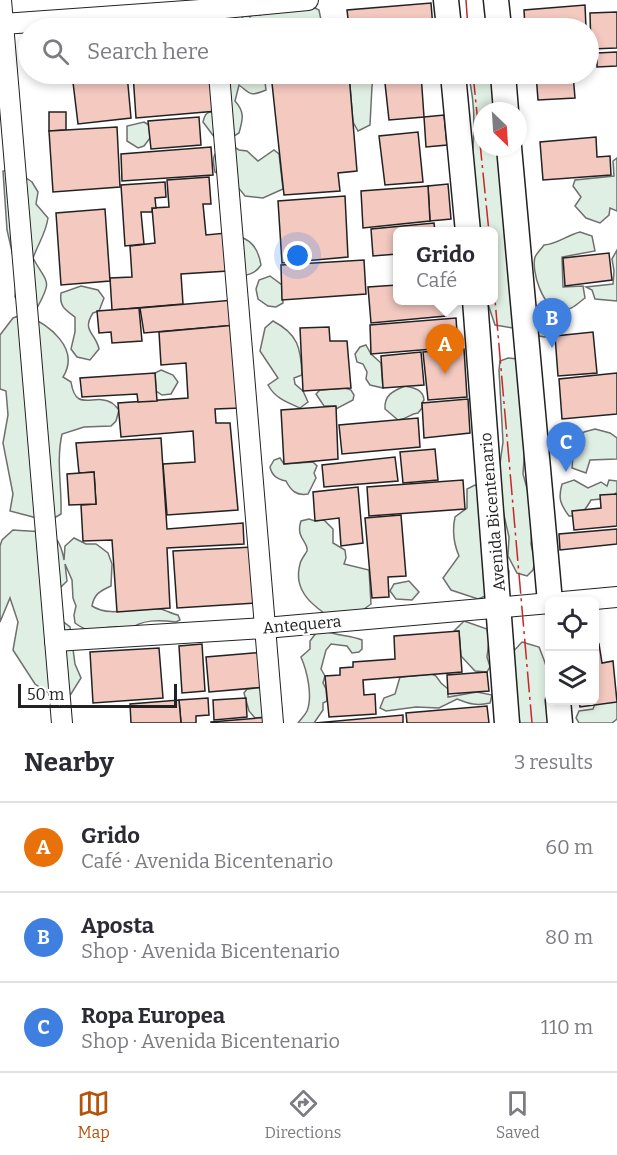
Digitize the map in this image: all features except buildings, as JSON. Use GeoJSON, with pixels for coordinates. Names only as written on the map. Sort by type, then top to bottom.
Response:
{"type":"FeatureCollection","features":[{"type":"Feature","properties":{"kind":"street"},"geometry":{"type":"LineString","coordinates":[[2,0],[62,723]]}},
{"type":"Feature","properties":{"kind":"street"},"geometry":{"type":"LineString","coordinates":[[219,18],[308,0]]}},
{"type":"Feature","properties":{"kind":"street"},"geometry":{"type":"LineString","coordinates":[[446,0],[448,18]]}},
{"type":"Feature","properties":{"kind":"street"},"geometry":{"type":"LineString","coordinates":[[496,0],[498,18]]}},
{"type":"Feature","properties":{"kind":"street"},"geometry":{"type":"LineString","coordinates":[[3,24],[18,24]]}},
{"type":"Feature","properties":{"kind":"street"},"geometry":{"type":"LineString","coordinates":[[220,84],[273,723]]}},
{"type":"Feature","properties":{"kind":"street"},"geometry":{"type":"LineString","coordinates":[[454,84],[468,227]]}},
{"type":"Feature","properties":{"kind":"street"},"geometry":{"type":"LineString","coordinates":[[504,84],[505,102]]}},
{"type":"Feature","properties":{"kind":"street"},"geometry":{"type":"LineString","coordinates":[[510,156],[550,597]]}},
{"type":"Feature","properties":{"kind":"street","name":"Avenida Bicentenario"},"geometry":{"type":"LineString","coordinates":[[475,305],[507,723]]}},
{"type":"Feature","properties":{"kind":"street"},"geometry":{"type":"LineString","coordinates":[[599,599],[617,597]]}},
{"type":"Feature","properties":{"kind":"street","name":"Antequera"},"geometry":{"type":"LineString","coordinates":[[55,641],[265,628],[545,602]]}},
{"type":"Feature","properties":{"kind":"street"},"geometry":{"type":"LineString","coordinates":[[558,705],[560,723]]}},
{"type":"Feature","properties":{"kind":"green space"},"geometry":{"type":"Polygon","coordinates":[[[309,5],[319,10],[321,18],[242,18],[245,13],[250,17],[255,11],[260,15],[269,10],[309,5]]]}},
{"type":"Feature","properties":{"kind":"green space"},"geometry":{"type":"Polygon","coordinates":[[[215,84],[265,84],[266,90],[251,94],[239,85],[235,101],[242,112],[241,124],[239,133],[229,139],[215,138],[203,122],[207,113],[216,111],[215,84]]]}},
{"type":"Feature","properties":{"kind":"green space"},"geometry":{"type":"Polygon","coordinates":[[[350,84],[372,84],[370,125],[358,131],[353,122],[350,84]]]}},
{"type":"Feature","properties":{"kind":"green space"},"geometry":{"type":"Polygon","coordinates":[[[470,84],[496,84],[496,102],[473,102],[473,110],[470,84]]]}},
{"type":"Feature","properties":{"kind":"green space"},"geometry":{"type":"Polygon","coordinates":[[[144,122],[149,125],[150,138],[144,146],[138,148],[127,141],[127,126],[144,122]]]}},
{"type":"Feature","properties":{"kind":"green space"},"geometry":{"type":"Polygon","coordinates":[[[228,143],[239,150],[247,151],[258,161],[274,150],[279,154],[283,189],[263,198],[245,196],[232,182],[215,172],[213,162],[215,155],[228,143]]]}},
{"type":"Feature","properties":{"kind":"green space"},"geometry":{"type":"Polygon","coordinates":[[[473,156],[501,156],[518,310],[513,328],[495,325],[488,305],[498,305],[498,227],[476,227],[473,156]]]}},
{"type":"Feature","properties":{"kind":"green space"},"geometry":{"type":"Polygon","coordinates":[[[617,158],[617,211],[610,208],[609,215],[600,223],[586,218],[575,206],[581,197],[573,186],[575,180],[614,176],[613,161],[617,158]]]}},
{"type":"Feature","properties":{"kind":"green space"},"geometry":{"type":"Polygon","coordinates":[[[13,169],[32,182],[38,192],[36,204],[48,218],[44,234],[33,258],[46,282],[45,292],[37,308],[23,305],[15,297],[17,273],[7,230],[3,171],[13,169]]]}},
{"type":"Feature","properties":{"kind":"green space"},"geometry":{"type":"Polygon","coordinates":[[[580,232],[592,236],[595,251],[562,257],[563,287],[583,286],[585,298],[571,308],[560,310],[548,303],[540,288],[535,271],[535,257],[544,245],[580,232]]]}},
{"type":"Feature","properties":{"kind":"green space"},"geometry":{"type":"Polygon","coordinates":[[[233,235],[249,241],[258,253],[261,265],[252,273],[240,276],[233,235]]]}},
{"type":"Feature","properties":{"kind":"green space"},"geometry":{"type":"Polygon","coordinates":[[[617,250],[617,301],[595,299],[592,290],[586,287],[613,284],[612,259],[617,250]]]}},
{"type":"Feature","properties":{"kind":"green space"},"geometry":{"type":"Polygon","coordinates":[[[270,276],[282,285],[283,303],[276,307],[268,306],[258,299],[256,289],[259,280],[270,276]]]}},
{"type":"Feature","properties":{"kind":"green space"},"geometry":{"type":"Polygon","coordinates":[[[81,286],[98,290],[104,298],[99,311],[93,313],[88,324],[99,349],[90,360],[77,357],[71,349],[75,332],[75,317],[64,308],[61,302],[61,293],[81,286]]]}},
{"type":"Feature","properties":{"kind":"green space"},"geometry":{"type":"Polygon","coordinates":[[[535,306],[561,318],[564,326],[545,337],[539,336],[532,320],[535,306]]]}},
{"type":"Feature","properties":{"kind":"green space"},"geometry":{"type":"Polygon","coordinates":[[[24,314],[52,331],[65,347],[68,356],[63,377],[71,382],[73,392],[77,397],[81,400],[105,400],[119,410],[116,421],[111,426],[84,427],[62,434],[59,464],[61,514],[46,523],[10,511],[13,494],[3,443],[8,415],[6,391],[0,389],[0,335],[13,318],[24,314]]]}},
{"type":"Feature","properties":{"kind":"green space"},"geometry":{"type":"Polygon","coordinates":[[[273,321],[288,331],[299,349],[302,375],[294,378],[295,384],[303,391],[308,402],[300,408],[286,402],[268,385],[278,378],[260,351],[265,328],[273,321]]]}},
{"type":"Feature","properties":{"kind":"green space"},"geometry":{"type":"Polygon","coordinates":[[[366,345],[371,354],[381,363],[383,388],[370,385],[366,379],[367,372],[363,364],[357,362],[355,354],[360,347],[366,345]]]}},
{"type":"Feature","properties":{"kind":"green space"},"geometry":{"type":"Polygon","coordinates":[[[508,358],[518,359],[525,447],[523,474],[528,492],[532,526],[531,544],[535,562],[533,570],[527,576],[517,573],[508,556],[509,537],[503,511],[499,471],[503,442],[499,370],[500,361],[508,358]]]}},
{"type":"Feature","properties":{"kind":"green space"},"geometry":{"type":"Polygon","coordinates":[[[161,370],[173,375],[178,382],[171,394],[162,395],[156,391],[155,373],[161,370]]]}},
{"type":"Feature","properties":{"kind":"green space"},"geometry":{"type":"Polygon","coordinates":[[[405,386],[420,391],[424,400],[418,413],[398,420],[385,409],[385,404],[390,394],[405,386]]]}},
{"type":"Feature","properties":{"kind":"green space"},"geometry":{"type":"Polygon","coordinates":[[[345,388],[351,390],[354,395],[353,400],[336,409],[335,406],[324,406],[316,394],[320,390],[345,388]]]}},
{"type":"Feature","properties":{"kind":"green space"},"geometry":{"type":"Polygon","coordinates":[[[595,429],[610,433],[617,438],[617,459],[590,460],[586,473],[572,468],[573,455],[569,449],[584,432],[595,429]]]}},
{"type":"Feature","properties":{"kind":"green space"},"geometry":{"type":"Polygon","coordinates":[[[280,458],[284,464],[313,462],[317,466],[314,473],[316,478],[308,494],[295,492],[286,481],[274,475],[270,467],[274,460],[280,458]]]}},
{"type":"Feature","properties":{"kind":"green space"},"geometry":{"type":"Polygon","coordinates":[[[574,480],[588,488],[601,482],[607,486],[609,480],[617,481],[617,492],[611,498],[591,500],[580,514],[569,516],[562,504],[560,493],[562,484],[574,480]]]}},
{"type":"Feature","properties":{"kind":"green space"},"geometry":{"type":"Polygon","coordinates":[[[475,485],[489,492],[502,557],[509,571],[508,582],[498,591],[478,599],[451,590],[443,578],[459,556],[455,546],[455,517],[467,508],[467,489],[475,485]]]}},
{"type":"Feature","properties":{"kind":"green space"},"geometry":{"type":"Polygon","coordinates":[[[324,520],[333,529],[333,543],[345,550],[344,564],[369,570],[371,604],[349,620],[337,622],[321,611],[308,599],[299,583],[300,564],[307,551],[300,527],[301,521],[324,520]]]}},
{"type":"Feature","properties":{"kind":"green space"},"geometry":{"type":"Polygon","coordinates":[[[13,530],[48,533],[58,541],[64,560],[65,546],[74,538],[86,544],[96,544],[108,553],[112,564],[111,586],[98,593],[92,606],[100,610],[116,612],[160,609],[178,615],[180,620],[145,622],[129,630],[108,627],[86,630],[75,623],[76,606],[72,580],[65,564],[67,581],[60,588],[49,588],[48,610],[70,627],[75,664],[81,678],[71,694],[50,694],[35,684],[13,650],[18,622],[10,598],[0,622],[0,546],[2,540],[13,530]]]}},
{"type":"Feature","properties":{"kind":"green space"},"geometry":{"type":"Polygon","coordinates":[[[409,581],[419,592],[412,600],[396,599],[390,591],[394,584],[409,581]]]}},
{"type":"Feature","properties":{"kind":"green space"},"geometry":{"type":"Polygon","coordinates":[[[464,621],[487,629],[489,641],[487,657],[490,667],[487,672],[475,671],[461,656],[459,631],[454,631],[464,621]]]}},
{"type":"Feature","properties":{"kind":"green space"},"geometry":{"type":"Polygon","coordinates":[[[325,631],[362,640],[362,649],[352,653],[347,646],[331,644],[326,650],[321,669],[325,676],[323,683],[327,701],[323,703],[323,710],[314,723],[298,723],[309,705],[307,676],[301,657],[310,649],[310,641],[316,633],[325,631]]]}},
{"type":"Feature","properties":{"kind":"green space"},"geometry":{"type":"Polygon","coordinates":[[[522,642],[539,647],[545,663],[545,705],[551,705],[553,723],[520,723],[510,655],[522,642]]]}},
{"type":"Feature","properties":{"kind":"green space"},"geometry":{"type":"Polygon","coordinates":[[[432,674],[448,689],[448,697],[477,692],[492,695],[490,703],[473,704],[457,699],[439,708],[416,707],[386,711],[380,708],[384,698],[395,694],[400,677],[432,674]]]}},
{"type":"Feature","properties":{"kind":"green space"},"geometry":{"type":"Polygon","coordinates":[[[266,687],[280,703],[282,709],[277,716],[255,718],[249,711],[244,693],[247,689],[266,687]]]}},
{"type":"Feature","properties":{"kind":"green space"},"geometry":{"type":"Polygon","coordinates":[[[610,693],[617,693],[617,719],[612,723],[579,723],[576,718],[579,711],[593,709],[594,705],[599,705],[599,699],[610,693]]]}},
{"type":"Feature","properties":{"kind":"power"},"geometry":{"type":"LineString","coordinates":[[466,0],[467,18]]}},
{"type":"Feature","properties":{"kind":"power"},"geometry":{"type":"LineString","coordinates":[[474,84],[488,227]]}},
{"type":"Feature","properties":{"kind":"power"},"geometry":{"type":"LineString","coordinates":[[495,305],[532,723]]}},
{"type":"Feature","properties":{"kind":"place","name":"Aposta"},"geometry":{"type":"Point","coordinates":[552,348]}},
{"type":"Feature","properties":{"kind":"place","name":"Grido"},"geometry":{"type":"Point","coordinates":[445,374]}},
{"type":"Feature","properties":{"kind":"place","name":"Ropa Europea"},"geometry":{"type":"Point","coordinates":[566,472]}}]}
